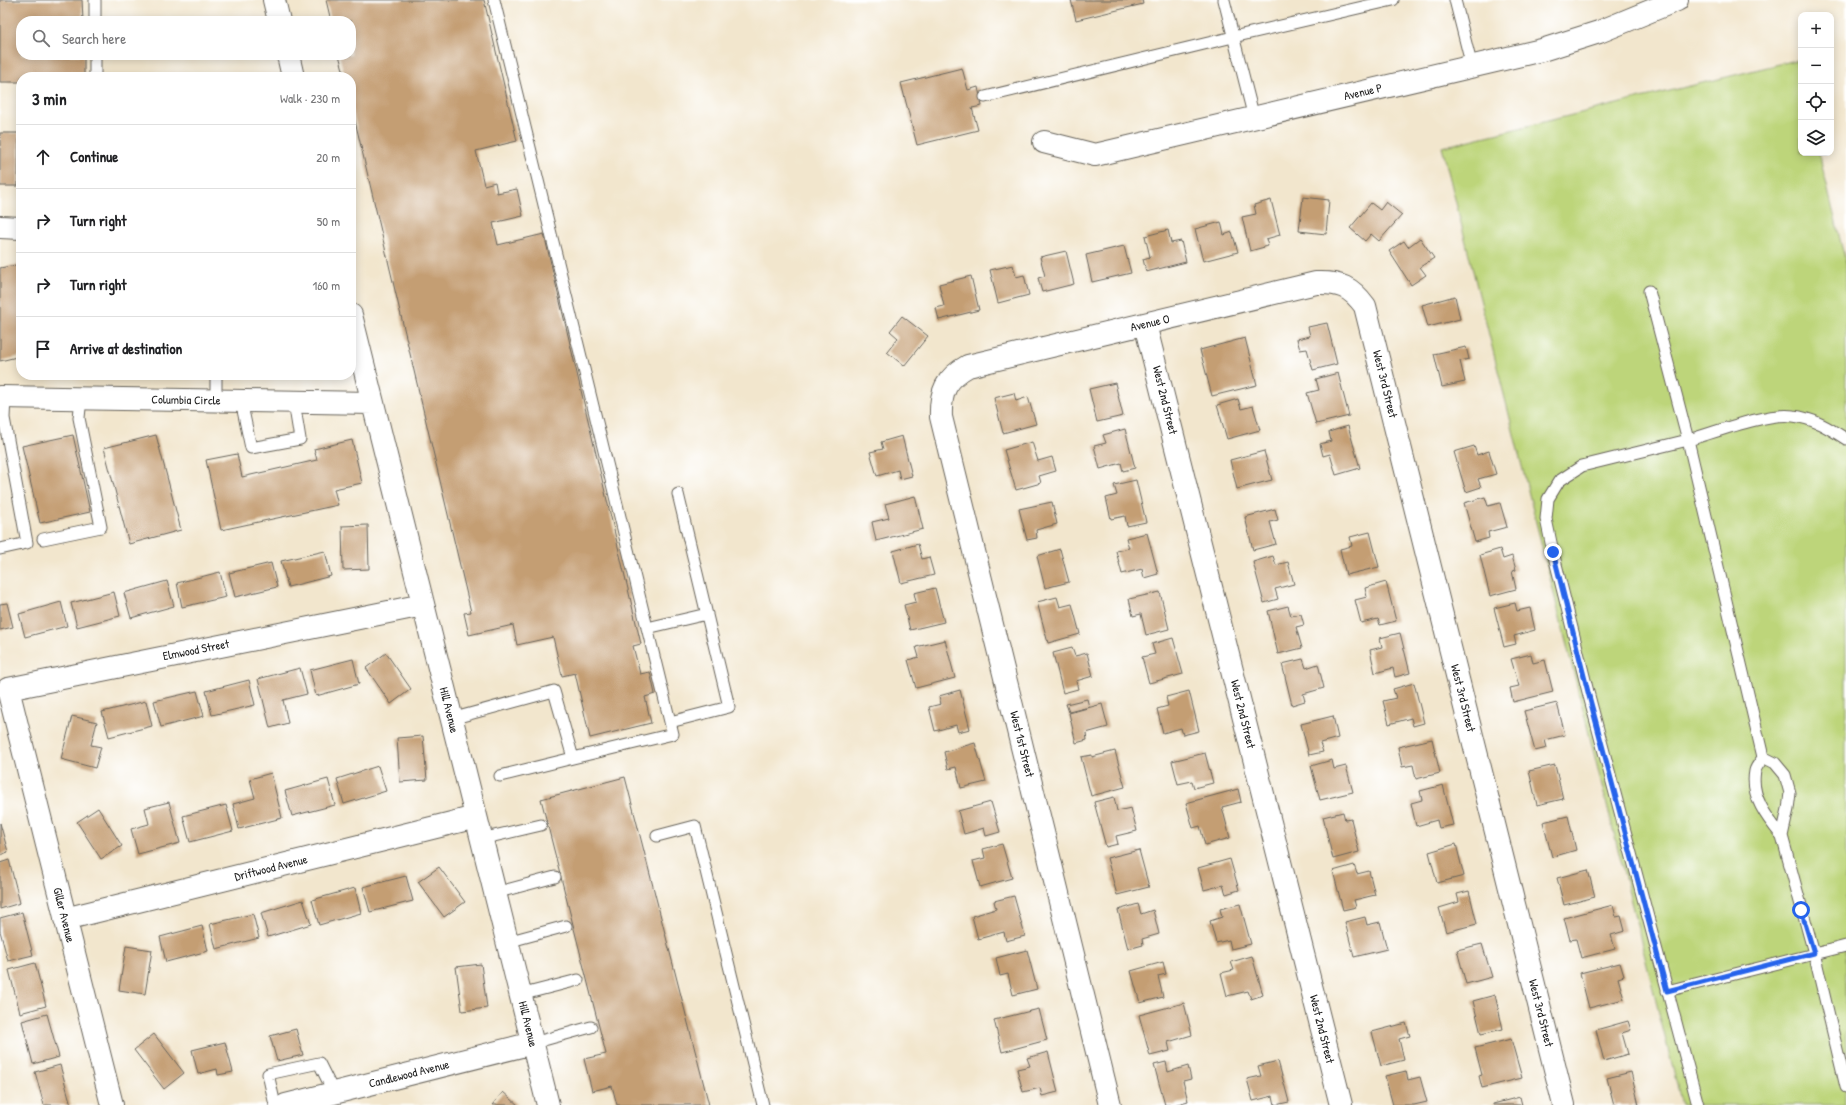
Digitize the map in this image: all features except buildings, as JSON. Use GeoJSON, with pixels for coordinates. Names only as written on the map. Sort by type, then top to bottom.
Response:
{"type":"FeatureCollection","features":[{"type":"Feature","properties":{"kind":"street"},"geometry":{"type":"LineString","coordinates":[[274,0],[278,16]]}},
{"type":"Feature","properties":{"kind":"street","name":"Avenue P"},"geometry":{"type":"LineString","coordinates":[[1044,142],[1095,155],[1542,50],[1599,32],[1677,0]]}},
{"type":"Feature","properties":{"kind":"street"},"geometry":{"type":"LineString","coordinates":[[289,60],[292,72]]}},
{"type":"Feature","properties":{"kind":"street"},"geometry":{"type":"LineString","coordinates":[[0,227],[16,228]]}},
{"type":"Feature","properties":{"kind":"street","name":"Avenue O"},"geometry":{"type":"LineString","coordinates":[[947,384],[956,373],[968,366],[1316,283],[1330,282],[1344,286],[1357,295]]}},
{"type":"Feature","properties":{"kind":"street","name":"West 3rd Street"},"geometry":{"type":"LineString","coordinates":[[1357,295],[1365,306],[1564,1105]]}},
{"type":"Feature","properties":{"kind":"street","name":"West 2nd Street"},"geometry":{"type":"LineString","coordinates":[[1145,324],[1342,1105]]}},
{"type":"Feature","properties":{"kind":"street","name":"Hill Avenue"},"geometry":{"type":"LineString","coordinates":[[356,336],[548,1105]]}},
{"type":"Feature","properties":{"kind":"street","name":"West 1st Street"},"geometry":{"type":"LineString","coordinates":[[947,384],[940,403],[941,417],[1110,1105]]}},
{"type":"Feature","properties":{"kind":"street","name":"Columbia Circle"},"geometry":{"type":"LineString","coordinates":[[3,397],[372,403]]}},
{"type":"Feature","properties":{"kind":"street","name":"Elmwood Street"},"geometry":{"type":"LineString","coordinates":[[17,726],[8,689],[423,605]]}},
{"type":"Feature","properties":{"kind":"street","name":"Giller Avenue"},"geometry":{"type":"LineString","coordinates":[[17,726],[112,1105]]}},
{"type":"Feature","properties":{"kind":"street","name":"Driftwood Avenue"},"geometry":{"type":"LineString","coordinates":[[65,919],[476,817]]}},
{"type":"Feature","properties":{"kind":"street","name":"Candlewood Avenue"},"geometry":{"type":"LineString","coordinates":[[286,1105],[533,1043]]}},
{"type":"Feature","properties":{"kind":"lane"},"geometry":{"type":"LineString","coordinates":[[95,0],[95,16]]}},
{"type":"Feature","properties":{"kind":"lane"},"geometry":{"type":"LineString","coordinates":[[494,0],[673,734],[500,776]]}},
{"type":"Feature","properties":{"kind":"lane"},"geometry":{"type":"LineString","coordinates":[[1224,0],[1254,118]]}},
{"type":"Feature","properties":{"kind":"lane"},"geometry":{"type":"LineString","coordinates":[[985,97],[1393,0]]}},
{"type":"Feature","properties":{"kind":"lane"},"geometry":{"type":"LineString","coordinates":[[1455,0],[1472,67]]}},
{"type":"Feature","properties":{"kind":"lane"},"geometry":{"type":"LineString","coordinates":[[95,60],[95,72]]}},
{"type":"Feature","properties":{"kind":"lane"},"geometry":{"type":"LineString","coordinates":[[1649,291],[1688,440],[1763,758],[1755,770],[1754,784],[1759,802],[1770,822],[1782,836],[1814,953],[1846,1087]]}},
{"type":"Feature","properties":{"kind":"lane"},"geometry":{"type":"LineString","coordinates":[[216,380],[216,400]]}},
{"type":"Feature","properties":{"kind":"lane"},"geometry":{"type":"LineString","coordinates":[[0,549],[27,543],[4,418],[3,397]]}},
{"type":"Feature","properties":{"kind":"lane"},"geometry":{"type":"LineString","coordinates":[[43,539],[101,527],[79,418],[81,398]]}},
{"type":"Feature","properties":{"kind":"lane"},"geometry":{"type":"LineString","coordinates":[[241,401],[251,448],[300,439],[294,402]]}},
{"type":"Feature","properties":{"kind":"lane"},"geometry":{"type":"LineString","coordinates":[[1698,1105],[1588,692],[1546,519],[1548,499],[1558,480],[1582,466],[1688,440],[1765,418],[1792,415],[1811,420],[1828,427],[1846,439]]}},
{"type":"Feature","properties":{"kind":"lane"},"geometry":{"type":"LineString","coordinates":[[670,722],[729,707],[678,494]]}},
{"type":"Feature","properties":{"kind":"lane"},"geometry":{"type":"LineString","coordinates":[[647,628],[707,614]]}},
{"type":"Feature","properties":{"kind":"lane"},"geometry":{"type":"LineString","coordinates":[[451,719],[554,691],[573,758]]}},
{"type":"Feature","properties":{"kind":"lane"},"geometry":{"type":"LineString","coordinates":[[1763,758],[1775,763],[1785,775],[1790,793],[1782,836]]}},
{"type":"Feature","properties":{"kind":"lane"},"geometry":{"type":"LineString","coordinates":[[481,839],[541,825]]}},
{"type":"Feature","properties":{"kind":"lane"},"geometry":{"type":"LineString","coordinates":[[657,836],[695,826],[763,1105]]}},
{"type":"Feature","properties":{"kind":"lane"},"geometry":{"type":"LineString","coordinates":[[495,893],[555,877]]}},
{"type":"Feature","properties":{"kind":"lane"},"geometry":{"type":"LineString","coordinates":[[507,942],[566,926]]}},
{"type":"Feature","properties":{"kind":"lane"},"geometry":{"type":"LineString","coordinates":[[1667,991],[1846,946]]}},
{"type":"Feature","properties":{"kind":"lane"},"geometry":{"type":"LineString","coordinates":[[520,995],[578,980]]}},
{"type":"Feature","properties":{"kind":"lane"},"geometry":{"type":"LineString","coordinates":[[533,1043],[591,1027]]}},
{"type":"Feature","properties":{"kind":"lane"},"geometry":{"type":"LineString","coordinates":[[275,1105],[268,1074],[319,1063],[334,1093]]}},
{"type":"Feature","properties":{"kind":"green space"},"geometry":{"type":"Polygon","coordinates":[[[1796,60],[1798,69],[1798,156],[1820,156],[1846,264],[1846,1105],[1682,1105],[1442,147],[1796,60]]]}},
{"type":"Feature","properties":{"kind":"route"},"geometry":{"type":"LineString","coordinates":[[1553,552],[1588,692],[1667,991],[1814,953],[1801,910]]}}]}
